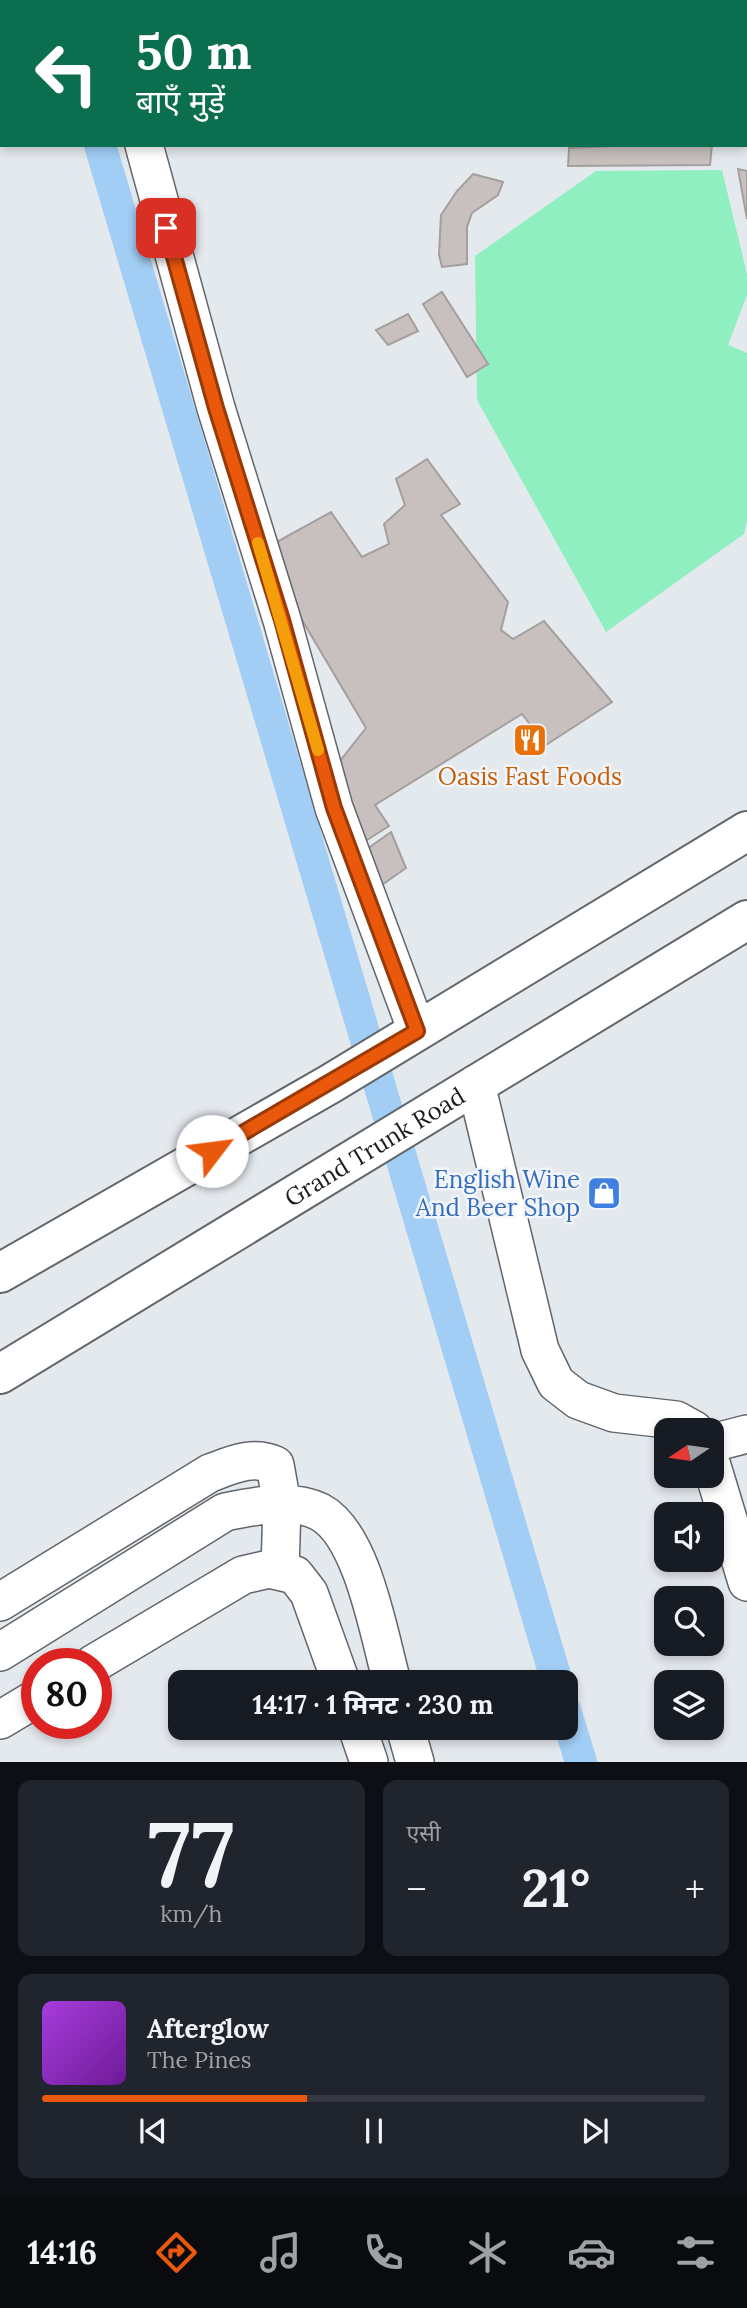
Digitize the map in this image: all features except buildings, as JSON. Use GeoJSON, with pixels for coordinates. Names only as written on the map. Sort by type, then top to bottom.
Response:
{"type":"FeatureCollection","features":[{"type":"Feature","properties":{"kind":"highway"},"geometry":{"type":"LineString","coordinates":[[0,1273],[330,1084],[747,831]]}},
{"type":"Feature","properties":{"kind":"highway","name":"Grand Trunk Road"},"geometry":{"type":"LineString","coordinates":[[0,1374],[747,920]]}},
{"type":"Feature","properties":{"kind":"street"},"geometry":{"type":"LineString","coordinates":[[145,147],[216,408],[282,620],[334,808],[412,1034]]}},
{"type":"Feature","properties":{"kind":"street"},"geometry":{"type":"LineString","coordinates":[[476,1084],[540,1350],[556,1382],[578,1400],[614,1413],[658,1418]]}},
{"type":"Feature","properties":{"kind":"street"},"geometry":{"type":"LineString","coordinates":[[724,1440],[747,1434]]}},
{"type":"Feature","properties":{"kind":"street"},"geometry":{"type":"LineString","coordinates":[[0,1602],[210,1473],[240,1462],[262,1460],[275,1465],[282,1504],[280,1571]]}},
{"type":"Feature","properties":{"kind":"street"},"geometry":{"type":"LineString","coordinates":[[719,1488],[747,1582]]}},
{"type":"Feature","properties":{"kind":"street"},"geometry":{"type":"LineString","coordinates":[[0,1652],[225,1512],[282,1504],[319,1511],[340,1527],[356,1554],[390,1670]]}},
{"type":"Feature","properties":{"kind":"street"},"geometry":{"type":"LineString","coordinates":[[112,1653],[243,1575],[269,1569],[295,1575],[309,1593],[337,1670]]}},
{"type":"Feature","properties":{"kind":"street"},"geometry":{"type":"LineString","coordinates":[[0,1720],[21,1708]]}},
{"type":"Feature","properties":{"kind":"street"},"geometry":{"type":"LineString","coordinates":[[361,1740],[369,1762]]}},
{"type":"Feature","properties":{"kind":"street"},"geometry":{"type":"LineString","coordinates":[[409,1740],[415,1762]]}},
{"type":"Feature","properties":{"kind":"green space"},"geometry":{"type":"Polygon","coordinates":[[[722,170],[747,274],[747,295],[728,345],[747,353],[747,521],[744,534],[606,632],[477,400],[475,256],[596,171],[722,170]]]}},
{"type":"Feature","properties":{"kind":"waterway"},"geometry":{"type":"LineString","coordinates":[[101,147],[553,1670]]}},
{"type":"Feature","properties":{"kind":"waterway"},"geometry":{"type":"LineString","coordinates":[[574,1740],[581,1762]]}},
{"type":"Feature","properties":{"kind":"slow traffic"},"geometry":{"type":"LineString","coordinates":[[258,543],[318,750]]}},
{"type":"Feature","properties":{"kind":"place","name":"Oasis Fast Foods"},"geometry":{"type":"Point","coordinates":[530,740]}},
{"type":"Feature","properties":{"kind":"place","name":"English Wine And Beer Shop"},"geometry":{"type":"Point","coordinates":[604,1193]}},
{"type":"Feature","properties":{"kind":"route"},"geometry":{"type":"LineString","coordinates":[[166,228],[216,408],[282,620],[334,808],[417,1031],[212,1151]]}}]}
